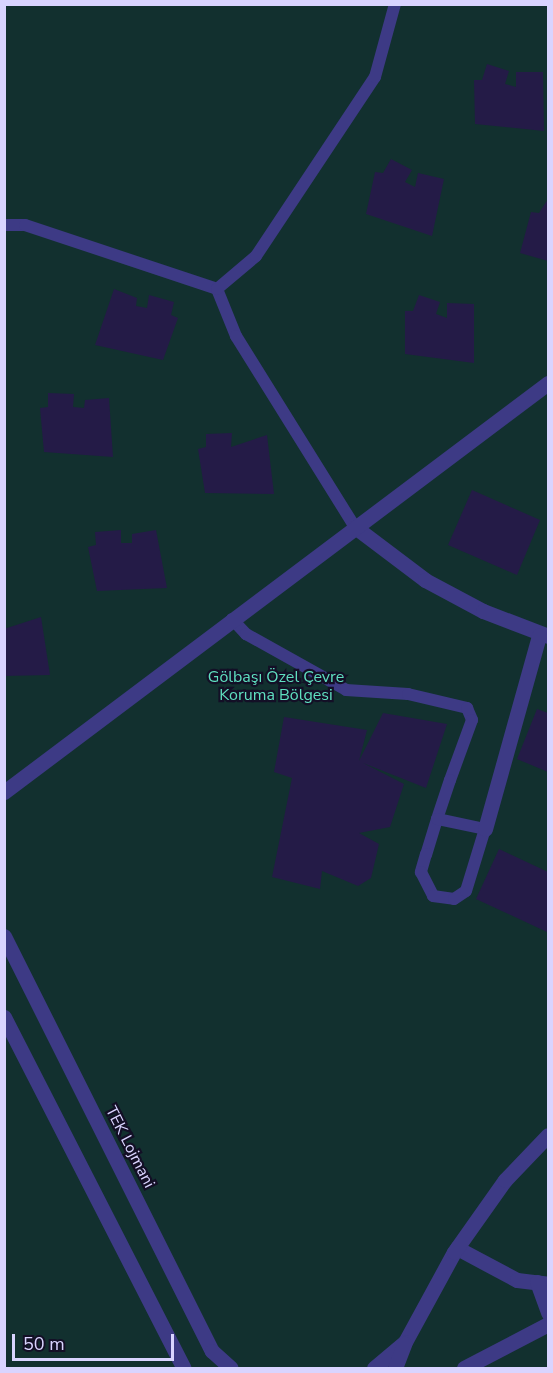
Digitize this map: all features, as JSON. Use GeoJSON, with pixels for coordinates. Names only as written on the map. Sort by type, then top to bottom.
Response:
{"type":"FeatureCollection","features":[{"type":"Feature","properties":{"kind":"street"},"geometry":{"type":"LineString","coordinates":[[4,792],[35,765],[549,383]]}},
{"type":"Feature","properties":{"kind":"street"},"geometry":{"type":"LineString","coordinates":[[355,527],[425,580],[544,635],[485,829]]}},
{"type":"Feature","properties":{"kind":"street"},"geometry":{"type":"LineString","coordinates":[[4,776],[35,765]]}},
{"type":"Feature","properties":{"kind":"street","name":"TEK Lojmani"},"geometry":{"type":"LineString","coordinates":[[4,936],[212,1351],[231,1368]]}},
{"type":"Feature","properties":{"kind":"street"},"geometry":{"type":"LineString","coordinates":[[4,1017],[184,1368]]}},
{"type":"Feature","properties":{"kind":"street"},"geometry":{"type":"LineString","coordinates":[[395,1368],[405,1342],[457,1248],[505,1180],[549,1135]]}},
{"type":"Feature","properties":{"kind":"street"},"geometry":{"type":"LineString","coordinates":[[457,1248],[517,1280],[543,1283],[549,1313]]}},
{"type":"Feature","properties":{"kind":"street"},"geometry":{"type":"LineString","coordinates":[[465,1368],[549,1324]]}},
{"type":"Feature","properties":{"kind":"street"},"geometry":{"type":"LineString","coordinates":[[375,1368],[405,1342]]}},
{"type":"Feature","properties":{"kind":"lane"},"geometry":{"type":"LineString","coordinates":[[217,289],[256,256],[375,77],[395,4]]}},
{"type":"Feature","properties":{"kind":"lane"},"geometry":{"type":"LineString","coordinates":[[4,225],[26,225],[217,289],[236,336],[355,527]]}},
{"type":"Feature","properties":{"kind":"lane"},"geometry":{"type":"LineString","coordinates":[[232,619],[246,634],[346,690],[408,694],[467,708],[472,720],[437,819],[421,879],[439,899],[454,899],[466,891],[485,829],[437,819]]}},
{"type":"Feature","properties":{"kind":"green space","name":"Gölbaşı Özel Çevre Koruma Bölgesi"},"geometry":{"type":"Polygon","coordinates":[[[4,5],[548,5],[548,1368],[5,1368],[4,5]]]}},
{"type":"Feature","properties":{"kind":"building"},"geometry":{"type":"Polygon","coordinates":[[[487,64],[509,71],[505,84],[516,87],[516,72],[543,72],[544,131],[475,124],[474,80],[482,80],[487,64]]]}},
{"type":"Feature","properties":{"kind":"building"},"geometry":{"type":"Polygon","coordinates":[[[391,159],[412,170],[405,182],[415,187],[418,173],[444,179],[432,236],[366,214],[375,172],[383,173],[391,159]]]}},
{"type":"Feature","properties":{"kind":"building"},"geometry":{"type":"Polygon","coordinates":[[[548,199],[548,261],[520,253],[531,212],[539,213],[548,199]]]}},
{"type":"Feature","properties":{"kind":"building"},"geometry":{"type":"Polygon","coordinates":[[[114,289],[137,298],[136,306],[147,308],[149,295],[174,302],[171,315],[178,318],[163,360],[95,345],[114,289]]]}},
{"type":"Feature","properties":{"kind":"building"},"geometry":{"type":"Polygon","coordinates":[[[419,295],[440,302],[436,314],[447,318],[447,303],[474,304],[474,363],[405,354],[405,311],[413,311],[419,295]]]}},
{"type":"Feature","properties":{"kind":"building"},"geometry":{"type":"Polygon","coordinates":[[[48,393],[74,394],[73,407],[84,408],[85,400],[109,398],[113,457],[44,452],[40,408],[48,407],[48,393]]]}},
{"type":"Feature","properties":{"kind":"building"},"geometry":{"type":"Polygon","coordinates":[[[232,433],[231,447],[267,435],[274,494],[205,493],[198,449],[206,447],[206,434],[232,433]]]}},
{"type":"Feature","properties":{"kind":"building"},"geometry":{"type":"Polygon","coordinates":[[[472,490],[540,520],[517,575],[448,545],[472,490]]]}},
{"type":"Feature","properties":{"kind":"building"},"geometry":{"type":"Polygon","coordinates":[[[121,530],[121,543],[132,543],[132,534],[156,530],[167,588],[97,591],[88,547],[96,545],[95,532],[121,530]]]}},
{"type":"Feature","properties":{"kind":"building"},"geometry":{"type":"Polygon","coordinates":[[[41,617],[50,675],[4,676],[4,629],[41,617]]]}},
{"type":"Feature","properties":{"kind":"building"},"geometry":{"type":"Polygon","coordinates":[[[537,709],[548,713],[548,772],[517,759],[537,709]]]}},
{"type":"Feature","properties":{"kind":"building"},"geometry":{"type":"Polygon","coordinates":[[[383,713],[447,724],[426,788],[363,763],[404,784],[390,827],[359,833],[379,844],[371,878],[358,886],[322,871],[320,889],[272,877],[292,778],[274,772],[284,717],[367,730],[359,761],[383,713]]]}},
{"type":"Feature","properties":{"kind":"building"},"geometry":{"type":"Polygon","coordinates":[[[499,849],[548,872],[547,932],[476,899],[499,849]]]}}]}
